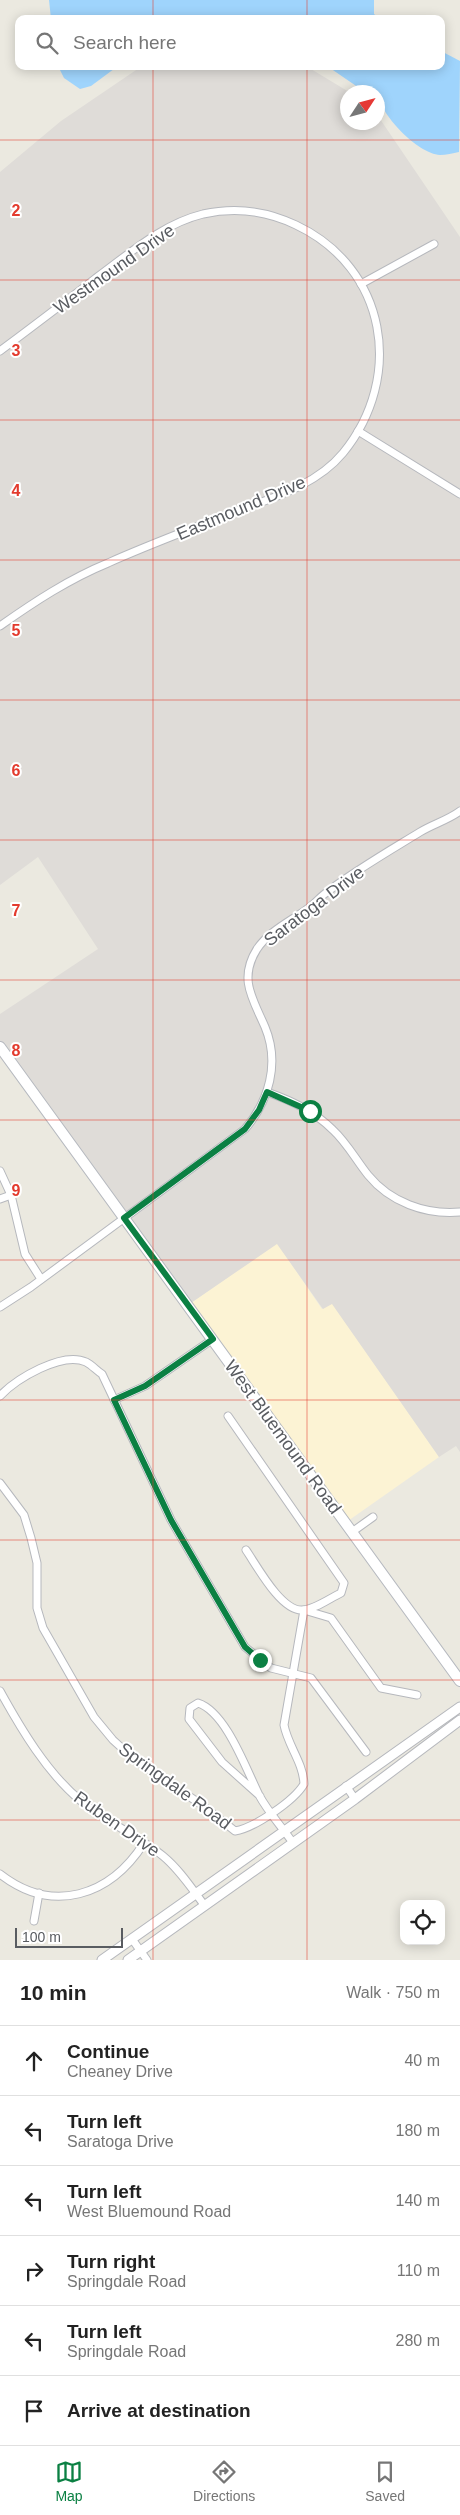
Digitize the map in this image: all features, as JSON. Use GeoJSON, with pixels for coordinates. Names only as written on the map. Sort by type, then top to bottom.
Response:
{"type":"FeatureCollection","features":[{"type":"Feature","properties":{"kind":"main road","name":"West Bluemound Road"},"geometry":{"type":"LineString","coordinates":[[0,1047],[460,1681]]}},
{"type":"Feature","properties":{"kind":"street","name":"Westmound Drive"},"geometry":{"type":"LineString","coordinates":[[0,351],[154,236],[181,222],[209,213],[226,211],[259,213],[299,226],[318,236],[340,255],[361,284]]}},
{"type":"Feature","properties":{"kind":"street"},"geometry":{"type":"LineString","coordinates":[[361,284],[434,244]]}},
{"type":"Feature","properties":{"kind":"street","name":"Eastmound Drive"},"geometry":{"type":"LineString","coordinates":[[0,626],[46,594],[92,570],[297,487],[335,461],[358,431],[374,399],[378,380],[380,346],[375,315],[361,284]]}},
{"type":"Feature","properties":{"kind":"street"},"geometry":{"type":"LineString","coordinates":[[358,431],[460,494]]}},
{"type":"Feature","properties":{"kind":"street","name":"Saratoga Drive"},"geometry":{"type":"LineString","coordinates":[[0,1307],[245,1129],[259,1110],[267,1092],[272,1071],[270,1044],[264,1026],[252,1002],[248,987],[249,970],[258,947],[328,891],[420,832],[460,812]]}},
{"type":"Feature","properties":{"kind":"street"},"geometry":{"type":"LineString","coordinates":[[267,1092],[302,1106],[322,1120],[344,1141],[368,1175],[390,1195],[428,1211],[460,1212]]}},
{"type":"Feature","properties":{"kind":"street"},"geometry":{"type":"LineString","coordinates":[[0,1171],[11,1195],[25,1254],[41,1279]]}},
{"type":"Feature","properties":{"kind":"street"},"geometry":{"type":"LineString","coordinates":[[0,1199],[11,1195]]}},
{"type":"Feature","properties":{"kind":"street"},"geometry":{"type":"LineString","coordinates":[[114,1400],[145,1386],[213,1339]]}},
{"type":"Feature","properties":{"kind":"street"},"geometry":{"type":"LineString","coordinates":[[0,1396],[8,1387],[27,1373],[67,1360],[86,1362],[102,1374],[171,1520],[245,1647],[271,1668],[311,1678],[366,1752]]}},
{"type":"Feature","properties":{"kind":"street"},"geometry":{"type":"LineString","coordinates":[[228,1416],[344,1584],[341,1593],[304,1610]]}},
{"type":"Feature","properties":{"kind":"street","name":"Springdale Road"},"geometry":{"type":"LineString","coordinates":[[0,1483],[24,1515],[32,1538],[37,1563],[38,1608],[43,1628],[94,1717],[112,1740],[135,1760],[202,1805],[235,1831],[245,1830],[271,1813],[299,1792],[304,1784],[300,1763],[286,1738],[284,1725],[304,1610]]}},
{"type":"Feature","properties":{"kind":"street"},"geometry":{"type":"LineString","coordinates":[[352,1532],[373,1517]]}},
{"type":"Feature","properties":{"kind":"street"},"geometry":{"type":"LineString","coordinates":[[246,1550],[279,1598],[293,1609],[304,1610],[331,1618],[381,1688],[417,1695]]}},
{"type":"Feature","properties":{"kind":"street","name":"Ruben Drive"},"geometry":{"type":"LineString","coordinates":[[0,1690],[37,1749],[66,1788],[94,1811],[144,1843],[172,1864],[205,1906]]}},
{"type":"Feature","properties":{"kind":"street"},"geometry":{"type":"LineString","coordinates":[[260,1796],[222,1762],[189,1719],[190,1708],[198,1702],[208,1706],[240,1751],[260,1796],[293,1843]]}},
{"type":"Feature","properties":{"kind":"street"},"geometry":{"type":"LineString","coordinates":[[102,1960],[460,1707]]}},
{"type":"Feature","properties":{"kind":"street"},"geometry":{"type":"LineString","coordinates":[[128,1960],[355,1799],[460,1720]]}},
{"type":"Feature","properties":{"kind":"street"},"geometry":{"type":"LineString","coordinates":[[346,1786],[355,1799]]}},
{"type":"Feature","properties":{"kind":"street"},"geometry":{"type":"LineString","coordinates":[[0,1874],[18,1886],[40,1893],[69,1896],[96,1889],[126,1868],[144,1843]]}},
{"type":"Feature","properties":{"kind":"street"},"geometry":{"type":"LineString","coordinates":[[34,1922],[40,1893]]}},
{"type":"Feature","properties":{"kind":"street"},"geometry":{"type":"LineString","coordinates":[[132,1939],[147,1960]]}},
{"type":"Feature","properties":{"kind":"shaded area"},"geometry":{"type":"Polygon","coordinates":[[[136,70],[313,70],[340,87],[340,130],[385,130],[385,126],[460,237],[460,1452],[456,1446],[439,1457],[332,1304],[323,1309],[277,1244],[188,1305],[0,1050],[0,1014],[98,949],[38,857],[0,885],[0,172],[61,121],[136,70]]]}},
{"type":"Feature","properties":{"kind":"shaded area"},"geometry":{"type":"Polygon","coordinates":[[[277,1243],[322,1309],[332,1303],[439,1457],[345,1523],[188,1305],[277,1243]]]}},
{"type":"Feature","properties":{"kind":"water"},"geometry":{"type":"Polygon","coordinates":[[[49,0],[374,0],[375,15],[51,15],[49,0]]]}},
{"type":"Feature","properties":{"kind":"water"},"geometry":{"type":"Polygon","coordinates":[[[445,53],[460,61],[459,152],[445,155],[431,153],[411,140],[385,111],[385,85],[355,85],[333,70],[445,70],[445,53]]]}},
{"type":"Feature","properties":{"kind":"water"},"geometry":{"type":"Polygon","coordinates":[[[60,70],[113,70],[91,86],[80,89],[64,78],[60,70]]]}},
{"type":"Feature","properties":{"kind":"route"},"geometry":{"type":"LineString","coordinates":[[260,1660],[245,1647],[171,1520],[147,1474],[114,1400],[145,1386],[213,1339],[124,1218],[245,1129],[259,1110],[267,1092],[310,1111]]}}]}
